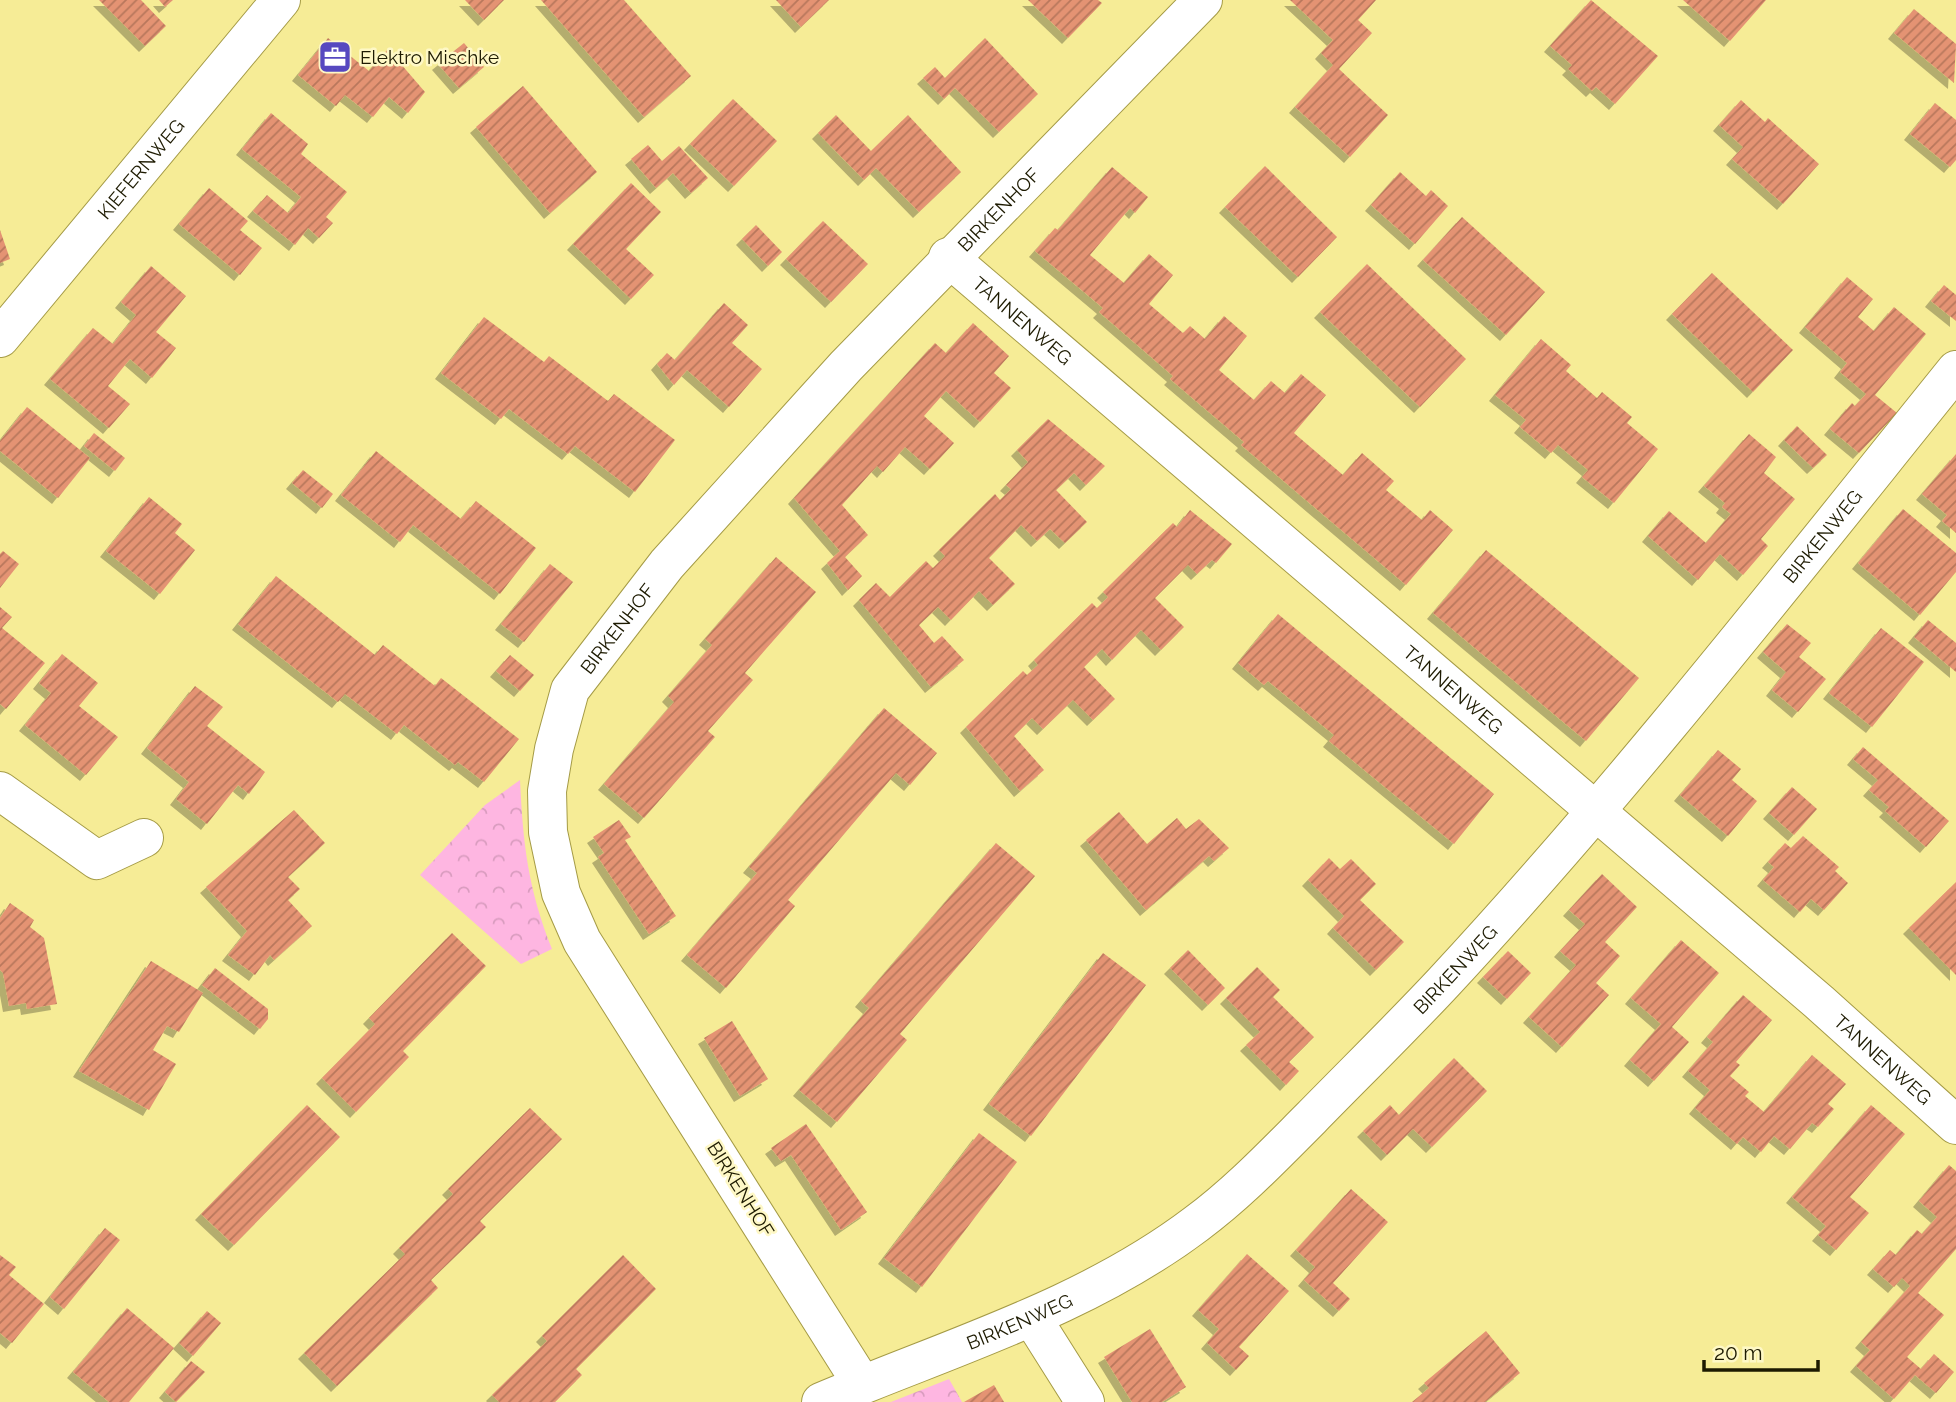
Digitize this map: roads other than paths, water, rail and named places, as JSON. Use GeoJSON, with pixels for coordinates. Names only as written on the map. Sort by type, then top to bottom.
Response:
{"type":"FeatureCollection","features":[{"type":"Feature","properties":{"kind":"street","name":"KIEFERNWEG"},"geometry":{"type":"LineString","coordinates":[[0,338],[282,0]]}},
{"type":"Feature","properties":{"kind":"street","name":"BIRKENHOF"},"geometry":{"type":"LineString","coordinates":[[862,1384],[582,941],[561,893],[548,832],[547,791],[554,749],[570,690],[667,564],[948,257],[1203,0]]}},
{"type":"Feature","properties":{"kind":"street","name":"TANNENWEG"},"geometry":{"type":"LineString","coordinates":[[948,257],[1819,1002],[1956,1125]]}},
{"type":"Feature","properties":{"kind":"street","name":"BIRKENWEG"},"geometry":{"type":"LineString","coordinates":[[821,1402],[1032,1318],[1147,1257],[1196,1224],[1254,1175],[1402,1027],[1514,906],[1736,642],[1956,370]]}},
{"type":"Feature","properties":{"kind":"street"},"geometry":{"type":"LineString","coordinates":[[0,791],[97,860],[144,838]]}},
{"type":"Feature","properties":{"kind":"street"},"geometry":{"type":"LineString","coordinates":[[1032,1318],[1085,1402]]}},
{"type":"Feature","properties":{"kind":"place","name":"Elektro Mischke"},"geometry":{"type":"Point","coordinates":[335,57]}}]}
